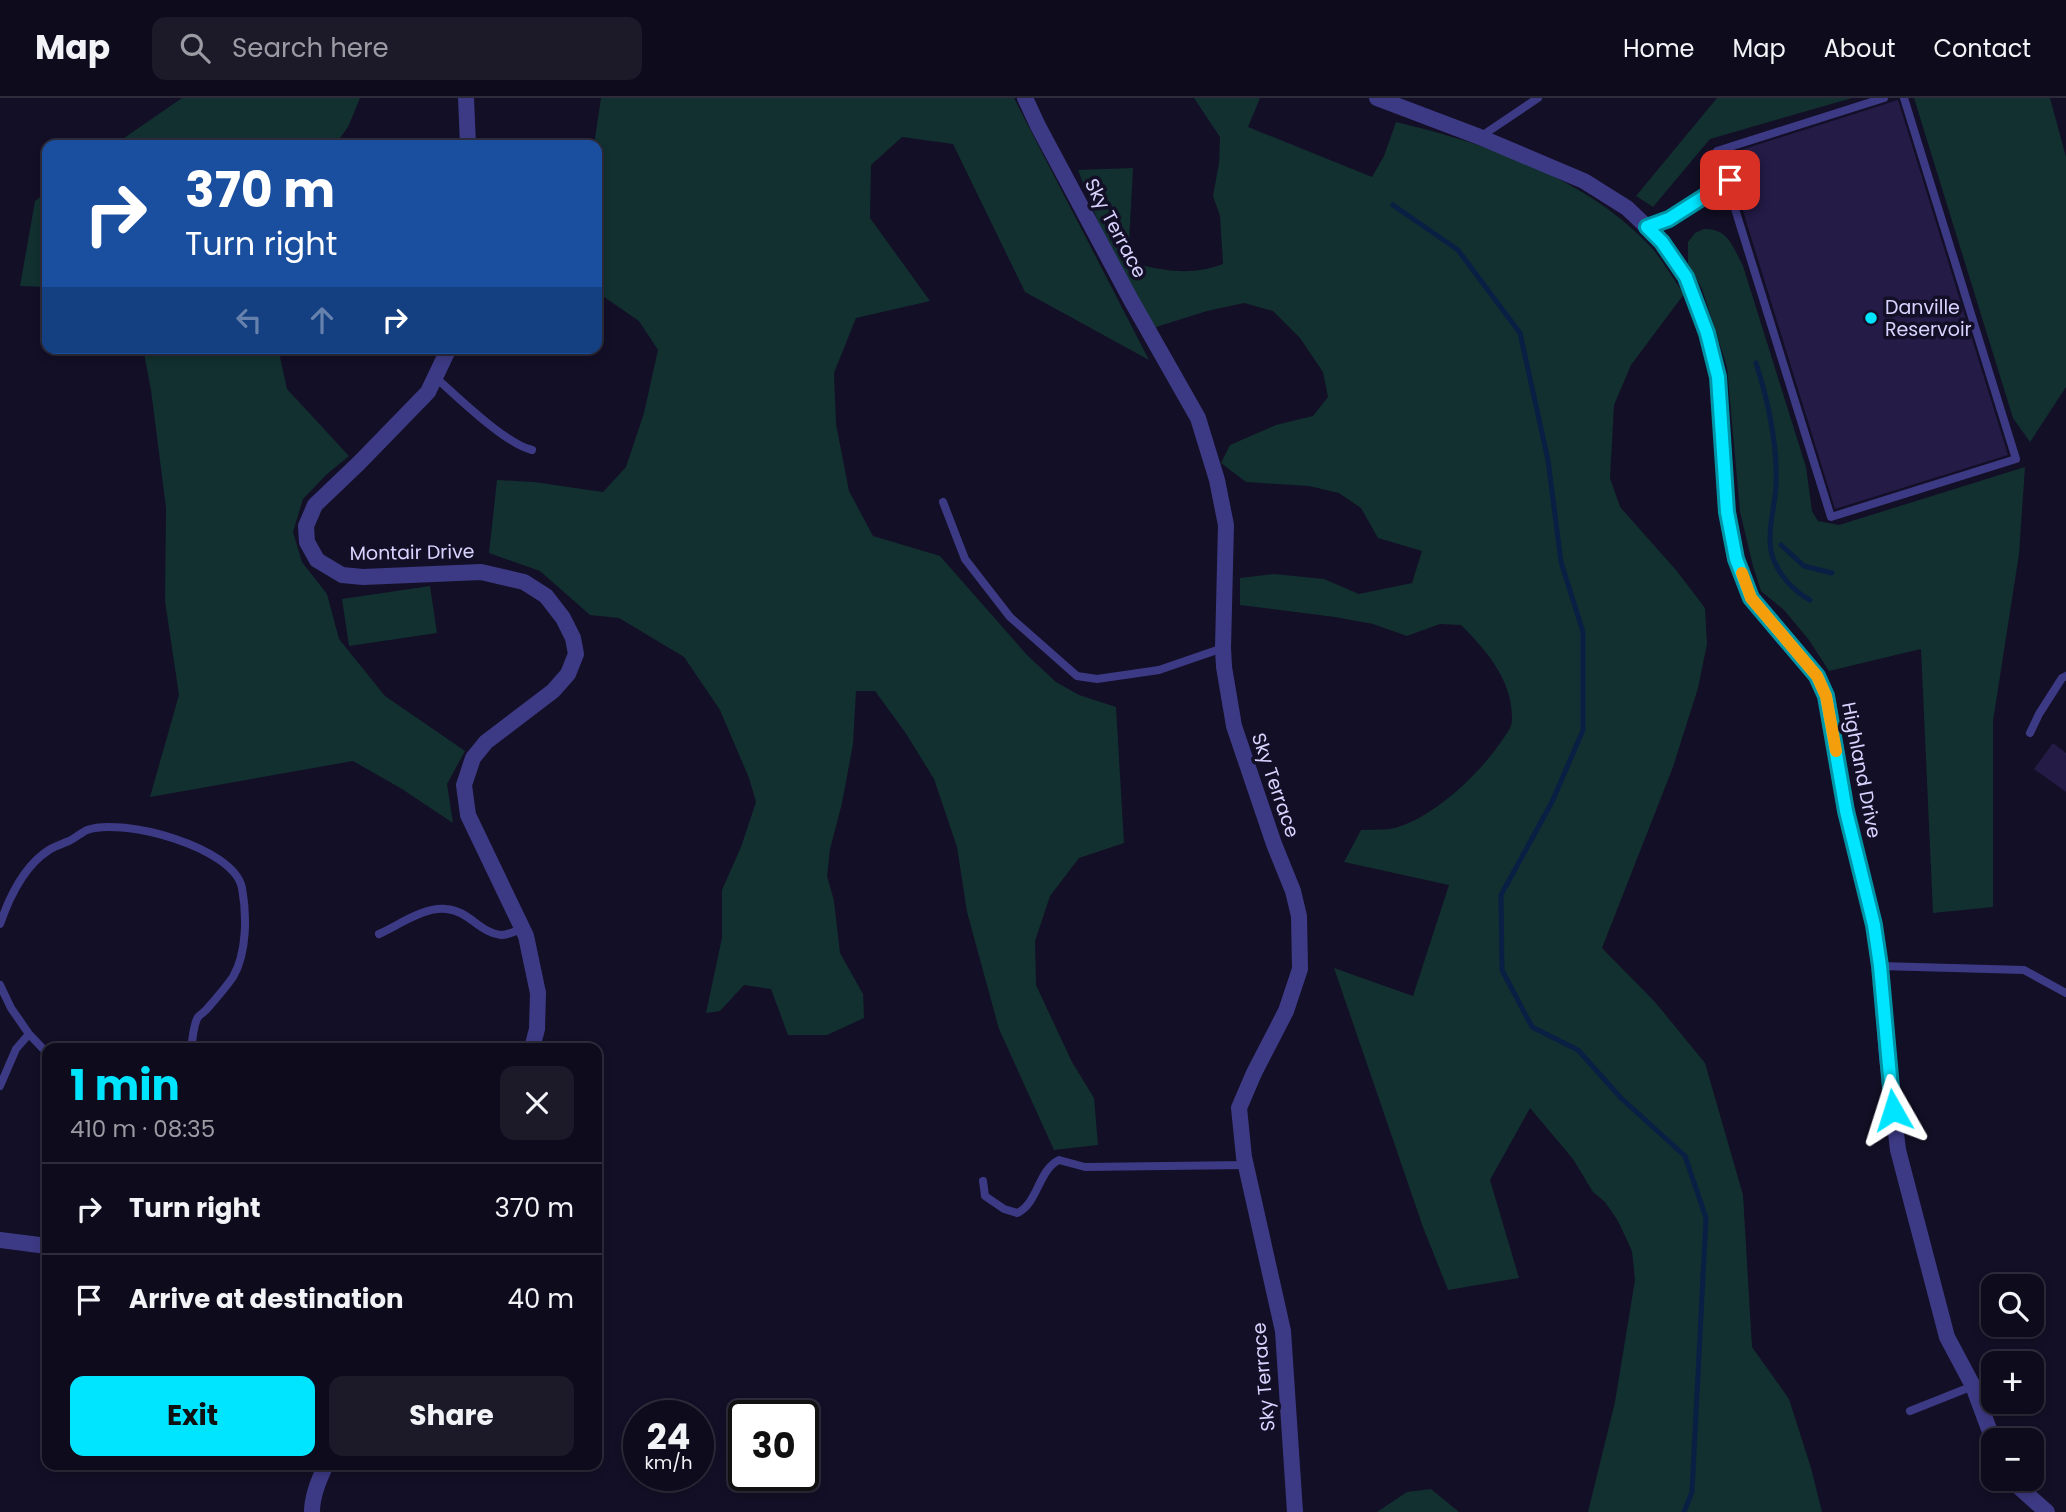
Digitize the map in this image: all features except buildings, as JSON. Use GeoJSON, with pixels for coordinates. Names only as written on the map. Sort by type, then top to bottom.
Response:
{"type":"FeatureCollection","features":[{"type":"Feature","properties":{"kind":"street"},"geometry":{"type":"LineString","coordinates":[[466,98],[468,140]]}},
{"type":"Feature","properties":{"kind":"street","name":"Sky Terrace"},"geometry":{"type":"LineString","coordinates":[[1025,98],[1131,300],[1198,418],[1217,480],[1226,525],[1223,648],[1234,726],[1293,891],[1299,916],[1300,969],[1286,1011],[1239,1108],[1246,1165],[1283,1331],[1295,1512]]}},
{"type":"Feature","properties":{"kind":"street","name":"Highland Drive"},"geometry":{"type":"LineString","coordinates":[[1377,98],[1480,137],[1584,181],[1627,208],[1662,242],[1686,277],[1707,333],[1718,377],[1727,512],[1736,559],[1751,598],[1817,676],[1826,696],[1846,811],[1874,925],[1898,1150],[1947,1336],[1973,1386],[1989,1428]]}},
{"type":"Feature","properties":{"kind":"street","name":"Montair Drive"},"geometry":{"type":"LineString","coordinates":[[446,354],[428,393],[315,505],[306,526],[307,542],[317,560],[342,575],[363,577],[481,572],[524,582],[546,596],[563,618],[573,638],[576,654],[568,674],[553,691],[486,743],[473,758],[464,785],[468,815],[523,929],[538,993],[537,1029],[533,1043]]}},
{"type":"Feature","properties":{"kind":"street"},"geometry":{"type":"LineString","coordinates":[[0,1240],[42,1245]]}},
{"type":"Feature","properties":{"kind":"street"},"geometry":{"type":"LineString","coordinates":[[312,1512],[312,1504],[324,1470]]}},
{"type":"Feature","properties":{"kind":"street"},"geometry":{"type":"LineString","coordinates":[[2023,1491],[2046,1512]]}},
{"type":"Feature","properties":{"kind":"lane"},"geometry":{"type":"LineString","coordinates":[[1480,137],[1538,98]]}},
{"type":"Feature","properties":{"kind":"lane"},"geometry":{"type":"LineString","coordinates":[[1884,98],[1717,150],[1830,517],[2016,459],[1904,98]]}},
{"type":"Feature","properties":{"kind":"lane"},"geometry":{"type":"LineString","coordinates":[[1647,227],[1669,219],[1729,182]]}},
{"type":"Feature","properties":{"kind":"lane"},"geometry":{"type":"LineString","coordinates":[[435,377],[510,439],[531,450]]}},
{"type":"Feature","properties":{"kind":"lane"},"geometry":{"type":"LineString","coordinates":[[943,502],[965,559],[1010,617],[1077,676],[1097,679],[1159,670],[1223,648]]}},
{"type":"Feature","properties":{"kind":"lane"},"geometry":{"type":"LineString","coordinates":[[2030,733],[2039,714],[2062,678],[2066,676]]}},
{"type":"Feature","properties":{"kind":"lane"},"geometry":{"type":"LineString","coordinates":[[0,924],[12,896],[34,864],[48,850],[87,830],[104,827],[144,832],[182,842],[213,855],[230,867],[242,884],[246,910],[243,946],[233,976],[197,1018],[192,1043]]}},
{"type":"Feature","properties":{"kind":"lane"},"geometry":{"type":"LineString","coordinates":[[379,934],[421,914],[448,908],[499,935],[523,929]]}},
{"type":"Feature","properties":{"kind":"lane"},"geometry":{"type":"LineString","coordinates":[[1880,966],[2024,970],[2066,993]]}},
{"type":"Feature","properties":{"kind":"lane"},"geometry":{"type":"LineString","coordinates":[[0,985],[11,1008],[42,1048]]}},
{"type":"Feature","properties":{"kind":"lane"},"geometry":{"type":"LineString","coordinates":[[0,1086],[16,1049],[29,1034]]}},
{"type":"Feature","properties":{"kind":"lane"},"geometry":{"type":"LineString","coordinates":[[982,1181],[985,1196],[1003,1209],[1017,1213],[1024,1210],[1042,1178],[1059,1160],[1085,1167],[1246,1165]]}},
{"type":"Feature","properties":{"kind":"lane"},"geometry":{"type":"LineString","coordinates":[[1910,1411],[1973,1386]]}},
{"type":"Feature","properties":{"kind":"green space"},"geometry":{"type":"Polygon","coordinates":[[[182,98],[360,98],[348,127],[339,140],[121,140],[182,98]]]}},
{"type":"Feature","properties":{"kind":"green space"},"geometry":{"type":"Polygon","coordinates":[[[601,98],[1014,98],[1149,360],[1025,292],[953,144],[902,137],[871,165],[870,218],[930,301],[856,318],[834,373],[836,424],[849,491],[873,536],[940,556],[1027,655],[1056,682],[1079,695],[1116,707],[1124,843],[1079,858],[1050,896],[1035,941],[1036,985],[1072,1062],[1094,1098],[1098,1145],[1054,1150],[999,1029],[967,912],[957,847],[934,779],[875,691],[856,691],[853,744],[830,849],[827,876],[834,901],[840,953],[863,994],[864,1018],[827,1035],[788,1035],[771,989],[744,985],[720,1011],[706,1013],[722,938],[722,890],[741,847],[756,802],[749,778],[720,710],[684,657],[619,618],[590,615],[540,571],[489,553],[497,480],[534,482],[603,492],[626,467],[644,413],[658,350],[639,321],[602,295],[602,140],[595,140],[601,98]]]}},
{"type":"Feature","properties":{"kind":"green space"},"geometry":{"type":"Polygon","coordinates":[[[1194,98],[1260,98],[1248,127],[1372,177],[1384,156],[1396,122],[1498,152],[1565,182],[1624,222],[1655,251],[1684,294],[1631,365],[1614,405],[1610,478],[1620,507],[1676,570],[1705,608],[1707,644],[1698,688],[1673,767],[1602,948],[1655,1002],[1705,1063],[1743,1195],[1752,1347],[1789,1399],[1822,1512],[1588,1512],[1615,1402],[1635,1280],[1632,1251],[1618,1221],[1605,1202],[1593,1192],[1573,1159],[1530,1108],[1490,1180],[1519,1278],[1448,1290],[1423,1227],[1334,968],[1413,996],[1449,885],[1344,862],[1361,830],[1394,828],[1413,821],[1457,791],[1483,765],[1508,732],[1512,723],[1511,706],[1497,668],[1461,625],[1440,624],[1407,636],[1373,624],[1240,605],[1240,578],[1274,574],[1324,579],[1359,594],[1412,583],[1422,551],[1378,538],[1361,508],[1339,493],[1309,486],[1246,482],[1221,463],[1230,445],[1276,425],[1313,416],[1328,397],[1323,372],[1300,338],[1273,311],[1244,303],[1153,328],[1103,235],[1078,170],[1133,168],[1128,262],[1164,270],[1187,271],[1223,264],[1220,216],[1213,196],[1220,137],[1194,98]]]}},
{"type":"Feature","properties":{"kind":"green space"},"geometry":{"type":"Polygon","coordinates":[[[1717,98],[1852,98],[1710,139],[1653,207],[1636,196],[1717,98]]]}},
{"type":"Feature","properties":{"kind":"green space"},"geometry":{"type":"Polygon","coordinates":[[[1914,98],[2050,98],[2066,157],[2066,387],[2030,442],[2013,418],[1914,98]]]}},
{"type":"Feature","properties":{"kind":"green space"},"geometry":{"type":"Polygon","coordinates":[[[42,196],[42,287],[20,286],[35,201],[42,196]]]}},
{"type":"Feature","properties":{"kind":"green space"},"geometry":{"type":"Polygon","coordinates":[[[1704,229],[1724,235],[1743,266],[1806,467],[1812,511],[1818,521],[1839,525],[2025,467],[2019,554],[1993,721],[1993,907],[1933,913],[1921,649],[1829,671],[1809,640],[1784,610],[1761,591],[1740,512],[1727,367],[1702,289],[1688,264],[1688,242],[1695,233],[1704,229]]]}},
{"type":"Feature","properties":{"kind":"green space"},"geometry":{"type":"Polygon","coordinates":[[[144,354],[279,354],[287,389],[349,456],[303,499],[293,532],[302,562],[327,594],[339,639],[385,696],[465,751],[447,784],[453,823],[353,761],[150,797],[179,695],[165,601],[166,508],[144,354]]]}},
{"type":"Feature","properties":{"kind":"green space"},"geometry":{"type":"Polygon","coordinates":[[[430,586],[437,633],[349,646],[342,599],[430,586]]]}},
{"type":"Feature","properties":{"kind":"green space"},"geometry":{"type":"Polygon","coordinates":[[[1431,1489],[1459,1512],[1377,1512],[1407,1492],[1431,1489]]]}},
{"type":"Feature","properties":{"kind":"waterway"},"geometry":{"type":"LineString","coordinates":[[1393,205],[1458,250],[1520,333],[1548,460],[1561,562],[1583,632],[1583,730],[1552,802],[1501,895],[1502,970],[1532,1027],[1578,1050],[1621,1098],[1685,1156],[1706,1218],[1692,1492],[1684,1512]]}},
{"type":"Feature","properties":{"kind":"waterway"},"geometry":{"type":"LineString","coordinates":[[1756,363],[1774,440],[1776,486],[1770,547],[1778,569],[1787,581],[1810,600]]}},
{"type":"Feature","properties":{"kind":"waterway"},"geometry":{"type":"LineString","coordinates":[[1781,545],[1804,566],[1832,573]]}},
{"type":"Feature","properties":{"kind":"slow traffic"},"geometry":{"type":"LineString","coordinates":[[1742,573],[1751,598],[1817,676],[1826,696],[1836,751]]}},
{"type":"Feature","properties":{"kind":"place","name":"Danville Reservoir"},"geometry":{"type":"Point","coordinates":[1871,318]}},
{"type":"Feature","properties":{"kind":"route"},"geometry":{"type":"LineString","coordinates":[[1730,180],[1669,219],[1647,227],[1662,242],[1686,277],[1707,333],[1718,377],[1727,512],[1736,559],[1751,598],[1817,676],[1826,696],[1846,811],[1874,925],[1893,1110]]}}]}
